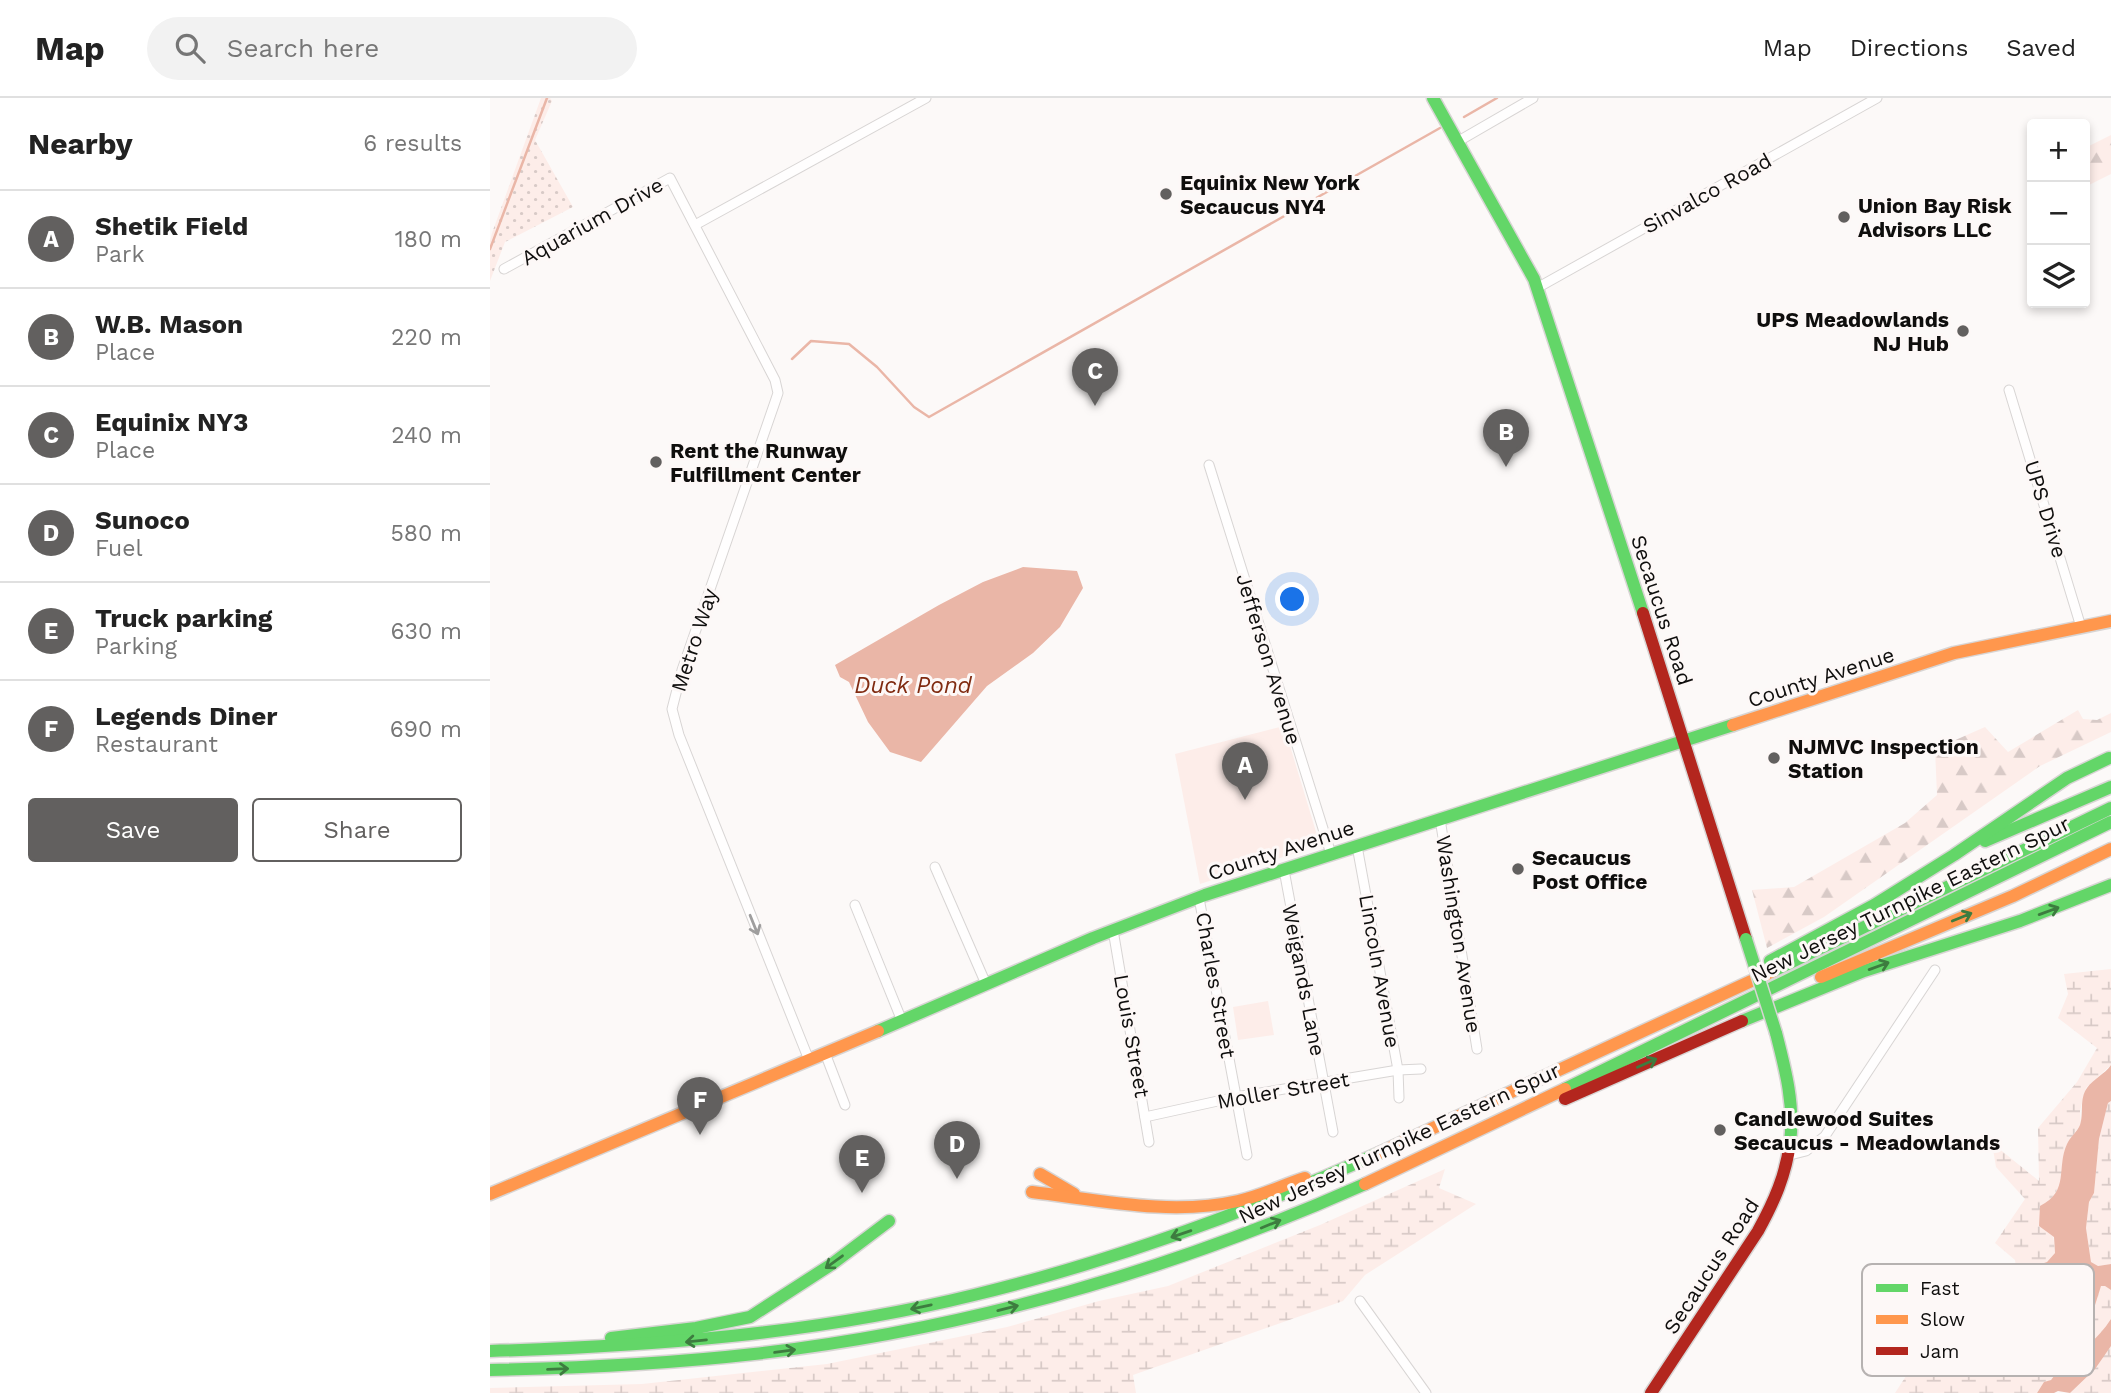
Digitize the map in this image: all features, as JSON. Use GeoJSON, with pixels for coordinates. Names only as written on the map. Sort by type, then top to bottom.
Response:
{"type":"FeatureCollection","features":[{"type":"Feature","properties":{"kind":"main road","name":"Secaucus Road"},"geometry":{"type":"LineString","coordinates":[[1433,98],[1534,279],[1684,741],[1776,1033],[1791,1094],[1793,1123],[1790,1154],[1782,1186],[1772,1210],[1651,1393]]}},
{"type":"Feature","properties":{"kind":"main road","name":"County Avenue"},"geometry":{"type":"LineString","coordinates":[[490,1194],[1113,930],[1199,898],[1954,653],[2111,621]]}},
{"type":"Feature","properties":{"kind":"main road"},"geometry":{"type":"LineString","coordinates":[[1700,1006],[1744,975],[1852,918],[1954,855],[2067,778],[2109,758]]}},
{"type":"Feature","properties":{"kind":"main road"},"geometry":{"type":"LineString","coordinates":[[1954,855],[2111,787]]}},
{"type":"Feature","properties":{"kind":"main road","name":"New Jersey Turnpike Eastern Spur"},"geometry":{"type":"LineString","coordinates":[[490,1351],[626,1347],[741,1336],[855,1320],[1046,1278],[1182,1234],[1283,1197],[1380,1154],[1700,1006],[2111,808]]}},
{"type":"Feature","properties":{"kind":"main road","name":"New Jersey Turnpike Eastern Spur"},"geometry":{"type":"LineString","coordinates":[[490,1370],[618,1367],[725,1358],[848,1342],[988,1313],[1108,1280],[1242,1236],[1334,1198],[1480,1129],[2111,822]]}},
{"type":"Feature","properties":{"kind":"main road"},"geometry":{"type":"LineString","coordinates":[[1673,1036],[1717,1023],[2013,896],[2111,849]]}},
{"type":"Feature","properties":{"kind":"main road"},"geometry":{"type":"LineString","coordinates":[[1480,1129],[1548,1107],[1748,1017],[1813,991],[1911,954],[2046,912],[2111,885]]}},
{"type":"Feature","properties":{"kind":"main road"},"geometry":{"type":"LineString","coordinates":[[1032,1192],[1182,1206],[1220,1203],[1246,1198],[1380,1154]]}},
{"type":"Feature","properties":{"kind":"main road"},"geometry":{"type":"LineString","coordinates":[[1041,1174],[1079,1197]]}},
{"type":"Feature","properties":{"kind":"main road"},"geometry":{"type":"LineString","coordinates":[[519,1351],[577,1341],[696,1328],[750,1317],[832,1264],[888,1221]]}},
{"type":"Feature","properties":{"kind":"street"},"geometry":{"type":"LineString","coordinates":[[695,225],[926,98]]}},
{"type":"Feature","properties":{"kind":"street"},"geometry":{"type":"LineString","coordinates":[[1457,142],[1534,98]]}},
{"type":"Feature","properties":{"kind":"street","name":"Sinvalco Road"},"geometry":{"type":"LineString","coordinates":[[1537,288],[1877,98]]}},
{"type":"Feature","properties":{"kind":"street","name":"Aquarium Drive"},"geometry":{"type":"LineString","coordinates":[[504,269],[670,178],[695,225]]}},
{"type":"Feature","properties":{"kind":"street","name":"Metro Way"},"geometry":{"type":"LineString","coordinates":[[695,225],[775,380],[778,393],[682,670],[672,709],[679,735],[809,1060]]}},
{"type":"Feature","properties":{"kind":"street","name":"UPS Drive"},"geometry":{"type":"LineString","coordinates":[[2009,390],[2081,627]]}},
{"type":"Feature","properties":{"kind":"street","name":"Jefferson Avenue"},"geometry":{"type":"LineString","coordinates":[[1209,464],[1331,854]]}},
{"type":"Feature","properties":{"kind":"street","name":"Washington Avenue"},"geometry":{"type":"LineString","coordinates":[[1440,819],[1478,1049]]}},
{"type":"Feature","properties":{"kind":"street","name":"Lincoln Avenue"},"geometry":{"type":"LineString","coordinates":[[1357,846],[1398,1070],[1399,1098]]}},
{"type":"Feature","properties":{"kind":"street"},"geometry":{"type":"LineString","coordinates":[[935,867],[986,984]]}},
{"type":"Feature","properties":{"kind":"street","name":"Weigands Lane"},"geometry":{"type":"LineString","coordinates":[[1284,870],[1333,1132]]}},
{"type":"Feature","properties":{"kind":"street","name":"Charles Street"},"geometry":{"type":"LineString","coordinates":[[1199,898],[1247,1155]]}},
{"type":"Feature","properties":{"kind":"street"},"geometry":{"type":"LineString","coordinates":[[855,905],[902,1021]]}},
{"type":"Feature","properties":{"kind":"street","name":"Louis Street"},"geometry":{"type":"LineString","coordinates":[[1113,930],[1149,1142]]}},
{"type":"Feature","properties":{"kind":"street"},"geometry":{"type":"LineString","coordinates":[[1790,1154],[1806,1151],[1825,1136],[1935,970]]}},
{"type":"Feature","properties":{"kind":"street"},"geometry":{"type":"LineString","coordinates":[[825,1053],[845,1105]]}},
{"type":"Feature","properties":{"kind":"street","name":"Moller Street"},"geometry":{"type":"LineString","coordinates":[[1145,1117],[1236,1097],[1398,1070],[1421,1069]]}},
{"type":"Feature","properties":{"kind":"street"},"geometry":{"type":"LineString","coordinates":[[1360,1301],[1426,1393]]}},
{"type":"Feature","properties":{"kind":"green space"},"geometry":{"type":"Polygon","coordinates":[[[541,98],[550,98],[552,101],[535,140],[573,207],[505,242],[490,281],[492,233],[541,98]]]}},
{"type":"Feature","properties":{"kind":"green space"},"geometry":{"type":"Polygon","coordinates":[[[2111,135],[2111,174],[2090,184],[2090,182],[2090,146],[2111,135]]]}},
{"type":"Feature","properties":{"kind":"green space"},"geometry":{"type":"Polygon","coordinates":[[[2078,710],[2083,719],[2097,720],[2111,713],[2111,732],[2040,766],[1824,917],[1767,948],[1752,890],[1794,887],[1905,823],[1937,795],[1935,749],[1985,727],[2008,752],[2078,710]]]}},
{"type":"Feature","properties":{"kind":"green space"},"geometry":{"type":"Polygon","coordinates":[[[1284,726],[1320,845],[1200,884],[1175,754],[1284,726]]]}},
{"type":"Feature","properties":{"kind":"green space"},"geometry":{"type":"Polygon","coordinates":[[[2111,969],[2111,1065],[2086,1088],[2080,1111],[2081,1124],[2067,1144],[2062,1164],[2063,1180],[2050,1201],[2055,1253],[2047,1262],[2041,1264],[2016,1264],[2015,1260],[1995,1243],[2025,1199],[1996,1167],[1992,1143],[2039,1181],[2038,1128],[2077,1082],[2097,1048],[2058,1018],[2068,994],[2064,974],[2111,969]]]}},
{"type":"Feature","properties":{"kind":"green space"},"geometry":{"type":"Polygon","coordinates":[[[1268,1001],[1274,1035],[1238,1040],[1233,1007],[1268,1001]]]}},
{"type":"Feature","properties":{"kind":"green space"},"geometry":{"type":"Polygon","coordinates":[[[2111,1101],[2111,1264],[2098,1266],[2091,1262],[2086,1228],[2089,1202],[2094,1193],[2099,1139],[2108,1103],[2111,1101]]]}},
{"type":"Feature","properties":{"kind":"green space"},"geometry":{"type":"Polygon","coordinates":[[[1445,1169],[1439,1188],[1476,1204],[1365,1275],[1343,1301],[1133,1375],[1136,1393],[490,1393],[490,1388],[642,1384],[827,1364],[1007,1327],[1099,1301],[1168,1286],[1320,1225],[1445,1169]]]}},
{"type":"Feature","properties":{"kind":"green space"},"geometry":{"type":"Polygon","coordinates":[[[2101,1286],[2105,1286],[2111,1290],[2111,1319],[2094,1341],[2094,1302],[2101,1286]]]}},
{"type":"Feature","properties":{"kind":"green space"},"geometry":{"type":"Polygon","coordinates":[[[2111,1346],[2111,1393],[2070,1393],[2085,1376],[2094,1376],[2094,1365],[2111,1346]]]}},
{"type":"Feature","properties":{"kind":"green space"},"geometry":{"type":"Polygon","coordinates":[[[1906,1376],[2056,1376],[2037,1393],[1895,1393],[1906,1376]]]}},
{"type":"Feature","properties":{"kind":"water","name":"Duck Pond"},"geometry":{"type":"Polygon","coordinates":[[[1023,567],[1077,571],[1083,588],[1060,627],[1033,653],[987,686],[921,762],[890,752],[868,722],[849,682],[840,677],[835,665],[983,582],[1023,567]]]}},
{"type":"Feature","properties":{"kind":"water"},"geometry":{"type":"Polygon","coordinates":[[[2111,1065],[2111,1101],[2108,1103],[2099,1139],[2094,1193],[2089,1202],[2086,1228],[2091,1262],[2098,1266],[2111,1264],[2111,1290],[2101,1286],[2094,1308],[2094,1264],[2041,1264],[2047,1262],[2055,1253],[2054,1237],[2039,1226],[2040,1206],[2049,1200],[2059,1186],[2067,1144],[2080,1125],[2085,1092],[2111,1065]]]}},
{"type":"Feature","properties":{"kind":"water"},"geometry":{"type":"Polygon","coordinates":[[[2111,1319],[2111,1346],[2094,1370],[2094,1339],[2111,1319]]]}},
{"type":"Feature","properties":{"kind":"water"},"geometry":{"type":"Polygon","coordinates":[[[2054,1376],[2088,1376],[2070,1393],[2037,1393],[2044,1382],[2054,1376]]]}},
{"type":"Feature","properties":{"kind":"waterway"},"geometry":{"type":"LineString","coordinates":[[490,249],[547,98]]}},
{"type":"Feature","properties":{"kind":"waterway"},"geometry":{"type":"LineString","coordinates":[[1464,117],[1497,98]]}},
{"type":"Feature","properties":{"kind":"waterway"},"geometry":{"type":"LineString","coordinates":[[792,359],[811,341],[849,344],[877,367],[914,407],[929,417],[1440,128]]}},
{"type":"Feature","properties":{"kind":"traffic: fast"},"geometry":{"type":"LineString","coordinates":[[1433,98],[1534,279],[1643,613]]}},
{"type":"Feature","properties":{"kind":"traffic: fast"},"geometry":{"type":"LineString","coordinates":[[878,1031],[1093,938],[1205,895],[1733,725]]}},
{"type":"Feature","properties":{"kind":"traffic: fast"},"geometry":{"type":"LineString","coordinates":[[1770,961],[1874,905],[1954,855],[2067,778],[2109,758]]}},
{"type":"Feature","properties":{"kind":"traffic: fast"},"geometry":{"type":"LineString","coordinates":[[1985,841],[2111,787]]}},
{"type":"Feature","properties":{"kind":"traffic: fast"},"geometry":{"type":"LineString","coordinates":[[1773,971],[2111,808]]}},
{"type":"Feature","properties":{"kind":"traffic: fast"},"geometry":{"type":"LineString","coordinates":[[1565,1089],[2111,822]]}},
{"type":"Feature","properties":{"kind":"traffic: fast"},"geometry":{"type":"LineString","coordinates":[[1742,1021],[1864,971],[2020,921],[2111,885]]}},
{"type":"Feature","properties":{"kind":"traffic: fast"},"geometry":{"type":"LineString","coordinates":[[1746,939],[1776,1033]]}},
{"type":"Feature","properties":{"kind":"traffic: fast"},"geometry":{"type":"LineString","coordinates":[[1776,1033],[1790,1100],[1790,1142]]}},
{"type":"Feature","properties":{"kind":"traffic: fast"},"geometry":{"type":"LineString","coordinates":[[490,1351],[612,1346],[734,1336],[855,1320],[974,1295],[1129,1251],[1230,1215],[1379,1153]]}},
{"type":"Feature","properties":{"kind":"traffic: fast"},"geometry":{"type":"LineString","coordinates":[[490,1370],[622,1365],[754,1354],[911,1329],[989,1312],[1142,1269],[1292,1215],[1365,1184]]}},
{"type":"Feature","properties":{"kind":"traffic: fast"},"geometry":{"type":"LineString","coordinates":[[611,1338],[696,1328],[750,1317],[832,1264],[889,1221]]}},
{"type":"Feature","properties":{"kind":"traffic: slow"},"geometry":{"type":"LineString","coordinates":[[1733,725],[1954,653],[2111,621]]}},
{"type":"Feature","properties":{"kind":"traffic: slow"},"geometry":{"type":"LineString","coordinates":[[1821,977],[2013,896],[2111,849]]}},
{"type":"Feature","properties":{"kind":"traffic: slow"},"geometry":{"type":"LineString","coordinates":[[1379,1153],[1773,971]]}},
{"type":"Feature","properties":{"kind":"traffic: slow"},"geometry":{"type":"LineString","coordinates":[[490,1194],[878,1031]]}},
{"type":"Feature","properties":{"kind":"traffic: slow"},"geometry":{"type":"LineString","coordinates":[[1365,1184],[1565,1089]]}},
{"type":"Feature","properties":{"kind":"traffic: slow"},"geometry":{"type":"LineString","coordinates":[[1040,1174],[1074,1194]]}},
{"type":"Feature","properties":{"kind":"traffic: slow"},"geometry":{"type":"LineString","coordinates":[[1032,1192],[1135,1205],[1187,1207],[1238,1201],[1305,1178]]}},
{"type":"Feature","properties":{"kind":"traffic: jam"},"geometry":{"type":"LineString","coordinates":[[1643,613],[1746,939]]}},
{"type":"Feature","properties":{"kind":"traffic: jam"},"geometry":{"type":"LineString","coordinates":[[1565,1099],[1742,1021]]}},
{"type":"Feature","properties":{"kind":"traffic: jam"},"geometry":{"type":"LineString","coordinates":[[1651,1393],[1758,1231],[1786,1166],[1790,1142]]}},
{"type":"Feature","properties":{"kind":"place","name":"Equinix New York Secaucus NY4"},"geometry":{"type":"Point","coordinates":[1166,194]}},
{"type":"Feature","properties":{"kind":"place","name":"Union Bay Risk Advisors LLC"},"geometry":{"type":"Point","coordinates":[1844,217]}},
{"type":"Feature","properties":{"kind":"place","name":"UPS Meadowlands NJ Hub"},"geometry":{"type":"Point","coordinates":[1963,331]}},
{"type":"Feature","properties":{"kind":"place","name":"Equinix NY3"},"geometry":{"type":"Point","coordinates":[1095,406]}},
{"type":"Feature","properties":{"kind":"place","name":"Rent the Runway Fulfillment Center"},"geometry":{"type":"Point","coordinates":[656,462]}},
{"type":"Feature","properties":{"kind":"place","name":"W.B. Mason"},"geometry":{"type":"Point","coordinates":[1506,467]}},
{"type":"Feature","properties":{"kind":"place","name":"NJMVC Inspection Station"},"geometry":{"type":"Point","coordinates":[1774,758]}},
{"type":"Feature","properties":{"kind":"place","name":"Shetik Field"},"geometry":{"type":"Point","coordinates":[1245,800]}},
{"type":"Feature","properties":{"kind":"place","name":"Secaucus Post Office"},"geometry":{"type":"Point","coordinates":[1518,869]}},
{"type":"Feature","properties":{"kind":"place","name":"Candlewood Suites Secaucus - Meadowlands"},"geometry":{"type":"Point","coordinates":[1720,1130]}},
{"type":"Feature","properties":{"kind":"place","name":"Legends Diner"},"geometry":{"type":"Point","coordinates":[700,1135]}},
{"type":"Feature","properties":{"kind":"place","name":"Sunoco"},"geometry":{"type":"Point","coordinates":[957,1179]}},
{"type":"Feature","properties":{"kind":"place","name":"Truck parking"},"geometry":{"type":"Point","coordinates":[862,1193]}}]}
